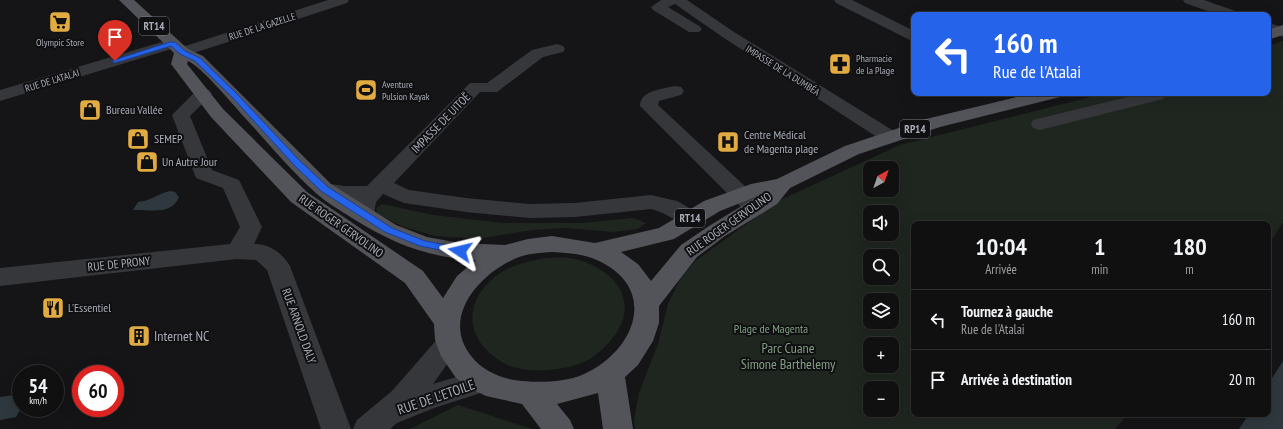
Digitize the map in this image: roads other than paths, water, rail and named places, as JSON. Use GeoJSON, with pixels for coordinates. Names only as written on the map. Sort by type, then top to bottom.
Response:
{"type":"FeatureCollection","features":[{"type":"Feature","properties":{"kind":"main road","name":"RUE ROGER GERVOLINO"},"geometry":{"type":"LineString","coordinates":[[126,0],[177,48],[197,59],[234,95],[297,163],[324,189],[388,230],[423,244],[460,251],[506,253]]}},
{"type":"Feature","properties":{"kind":"main road","name":"RUE ROGER GERVOLINO"},"geometry":{"type":"LineString","coordinates":[[177,48],[179,64],[217,113],[299,197],[414,277],[448,332],[456,358],[467,370],[483,381],[505,390],[530,394],[559,393],[586,386],[610,373],[628,358],[640,340],[647,321],[647,303],[689,251],[717,231],[748,201]]}},
{"type":"Feature","properties":{"kind":"main road","name":"RUE ROGER GERVOLINO"},"geometry":{"type":"LineString","coordinates":[[598,250],[666,234],[712,206],[769,199],[783,184],[852,150],[933,123],[1025,96]]}},
{"type":"Feature","properties":{"kind":"main road"},"geometry":{"type":"LineString","coordinates":[[448,332],[452,300],[465,281],[484,265],[506,253],[529,246],[552,244],[576,245],[598,250],[616,259],[631,271],[642,286],[647,303]]}},
{"type":"Feature","properties":{"kind":"main road"},"geometry":{"type":"LineString","coordinates":[[610,373],[618,429]]}},
{"type":"Feature","properties":{"kind":"main road"},"geometry":{"type":"LineString","coordinates":[[530,394],[559,429]]}},
{"type":"Feature","properties":{"kind":"street","name":"RUE DE LA GAZELLE"},"geometry":{"type":"LineString","coordinates":[[177,48],[342,0]]}},
{"type":"Feature","properties":{"kind":"street"},"geometry":{"type":"LineString","coordinates":[[672,0],[659,4],[658,7],[694,30]]}},
{"type":"Feature","properties":{"kind":"street","name":"IMPASSE DE LA DUMBÉA"},"geometry":{"type":"LineString","coordinates":[[678,0],[729,35],[890,138]]}},
{"type":"Feature","properties":{"kind":"street"},"geometry":{"type":"LineString","coordinates":[[841,0],[911,35]]}},
{"type":"Feature","properties":{"kind":"street"},"geometry":{"type":"LineString","coordinates":[[1190,0],[1224,12]]}},
{"type":"Feature","properties":{"kind":"street","name":"RUE DE L'ATALAI"},"geometry":{"type":"LineString","coordinates":[[0,96],[177,48]]}},
{"type":"Feature","properties":{"kind":"street","name":"IMPASSE DE UITOË"},"geometry":{"type":"LineString","coordinates":[[363,214],[365,200],[476,87],[491,88],[538,53],[557,50]]}},
{"type":"Feature","properties":{"kind":"street"},"geometry":{"type":"LineString","coordinates":[[675,91],[653,97],[649,102],[649,106],[748,201]]}},
{"type":"Feature","properties":{"kind":"street"},"geometry":{"type":"LineString","coordinates":[[203,94],[181,115],[203,174],[232,184],[251,227],[244,242],[237,251]]}},
{"type":"Feature","properties":{"kind":"street"},"geometry":{"type":"LineString","coordinates":[[1040,124],[1154,96]]}},
{"type":"Feature","properties":{"kind":"street"},"geometry":{"type":"LineString","coordinates":[[324,189],[344,193],[377,189],[404,196],[466,205],[530,211],[575,210],[651,202],[669,206],[690,218]]}},
{"type":"Feature","properties":{"kind":"street","name":"RUE DE PRONY"},"geometry":{"type":"LineString","coordinates":[[0,277],[237,251]]}},
{"type":"Feature","properties":{"kind":"street","name":"RUE ARNOLD DALY"},"geometry":{"type":"LineString","coordinates":[[237,251],[262,252],[278,266],[336,429]]}},
{"type":"Feature","properties":{"kind":"street","name":"RUE DE L'ETOILE"},"geometry":{"type":"LineString","coordinates":[[379,421],[415,386],[448,332]]}},
{"type":"Feature","properties":{"kind":"street","name":"RUE DE L'ETOILE"},"geometry":{"type":"LineString","coordinates":[[379,421],[427,398],[483,381]]}},
{"type":"Feature","properties":{"kind":"place","name":"Olympic Store"},"geometry":{"type":"Point","coordinates":[60,22]}},
{"type":"Feature","properties":{"kind":"place","name":"Pharmacie de la Plage"},"geometry":{"type":"Point","coordinates":[840,64]}},
{"type":"Feature","properties":{"kind":"place","name":"Aventure Pulsion Kayak"},"geometry":{"type":"Point","coordinates":[366,90]}},
{"type":"Feature","properties":{"kind":"place","name":"Bureau Vallée"},"geometry":{"type":"Point","coordinates":[90,110]}},
{"type":"Feature","properties":{"kind":"place","name":"SEMEP"},"geometry":{"type":"Point","coordinates":[138,139]}},
{"type":"Feature","properties":{"kind":"place","name":"Centre Médical de Magenta plage"},"geometry":{"type":"Point","coordinates":[728,142]}},
{"type":"Feature","properties":{"kind":"place","name":"Un Autre Jour"},"geometry":{"type":"Point","coordinates":[147,162]}},
{"type":"Feature","properties":{"kind":"place","name":"L'Essentiel"},"geometry":{"type":"Point","coordinates":[53,308]}},
{"type":"Feature","properties":{"kind":"place","name":"Internet NC"},"geometry":{"type":"Point","coordinates":[139,336]}},
{"type":"Feature","properties":{"kind":"park label","name":"Plage de Magenta"},"geometry":{"type":"Point","coordinates":[771,329]}},
{"type":"Feature","properties":{"kind":"park label","name":"Parc Cuane Simone Barthelemy"},"geometry":{"type":"Point","coordinates":[788,356]}}]}
